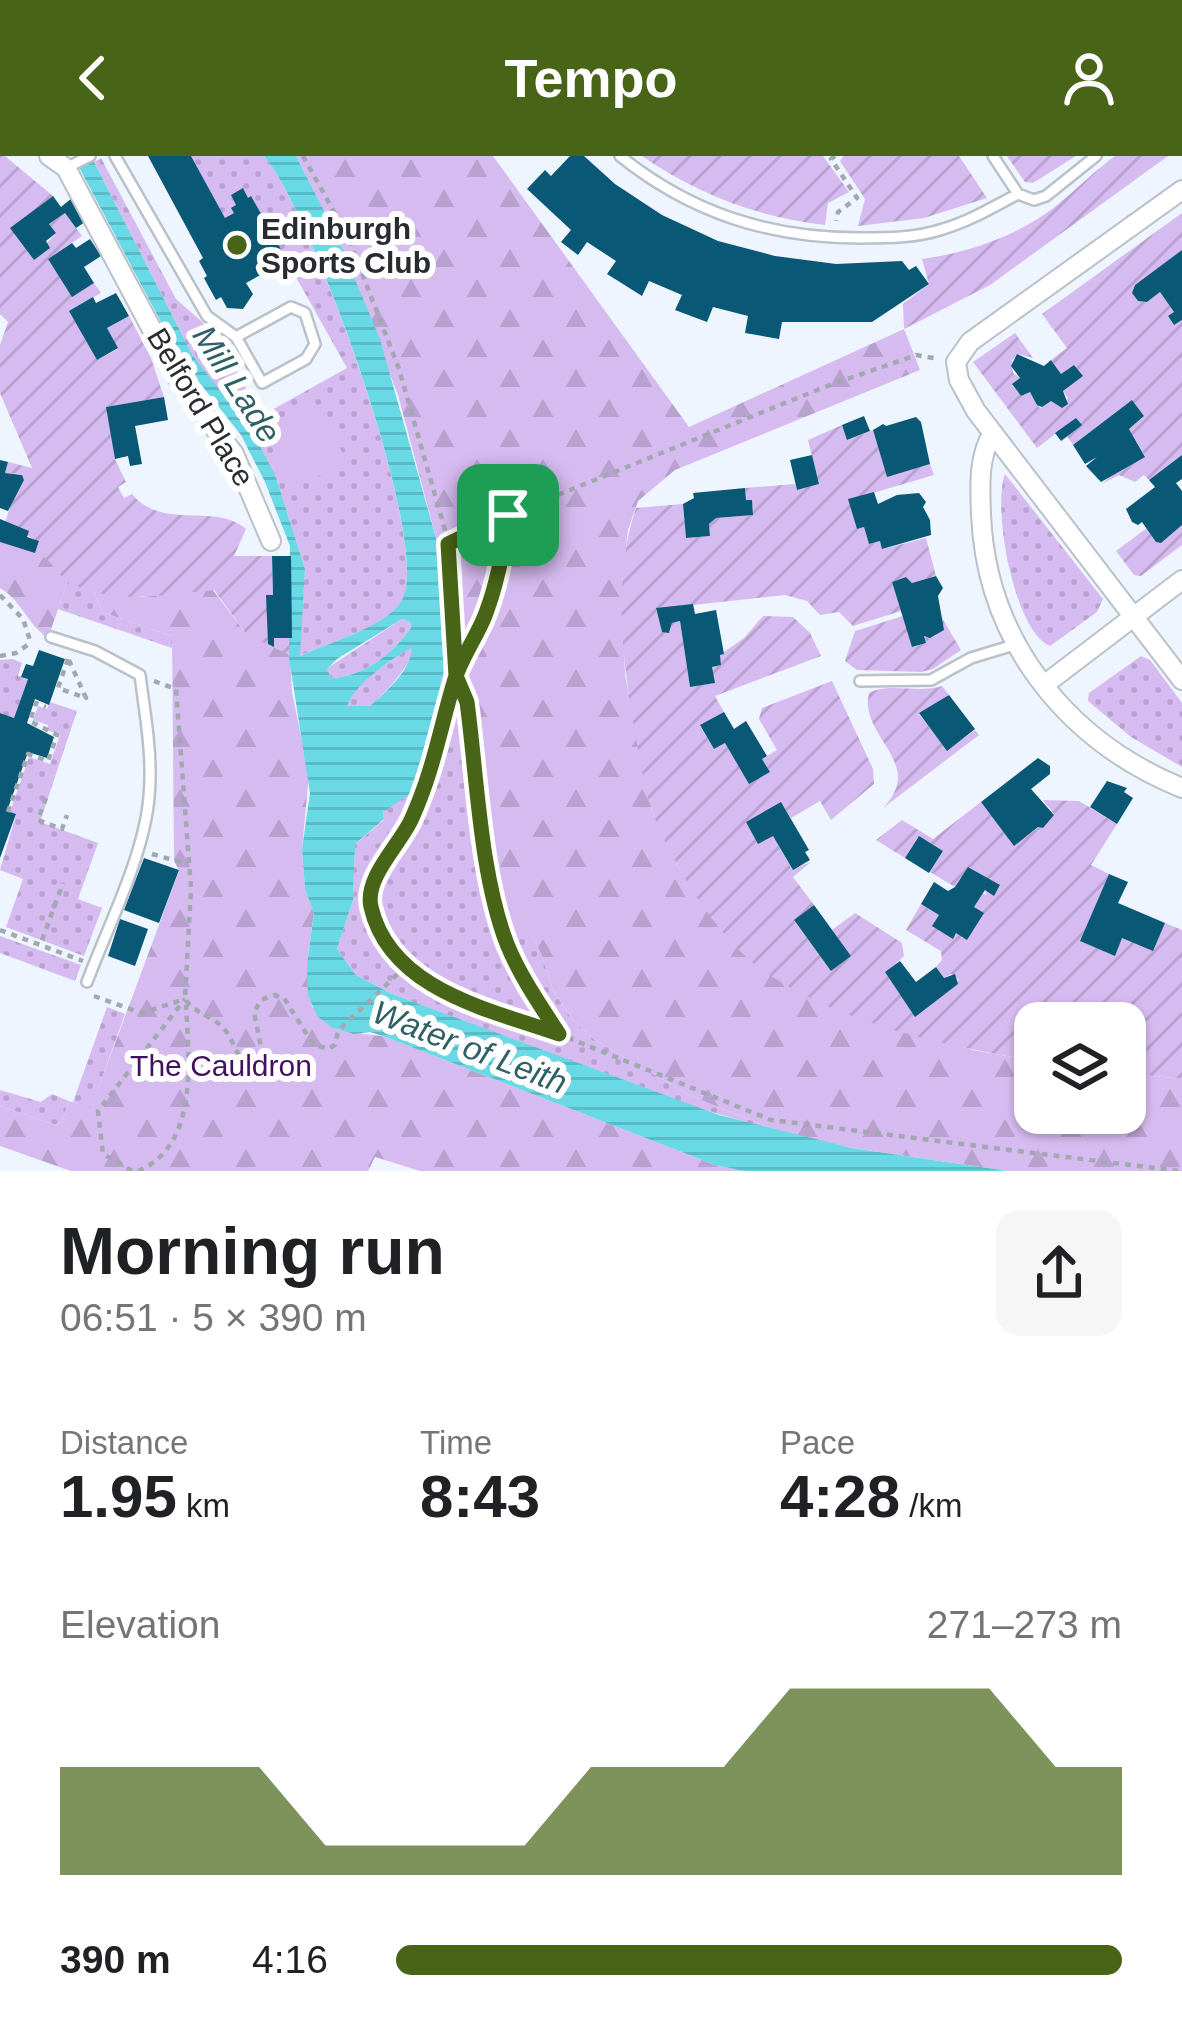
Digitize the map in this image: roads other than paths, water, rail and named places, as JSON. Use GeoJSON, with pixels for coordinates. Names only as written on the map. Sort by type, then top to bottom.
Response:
{"type":"FeatureCollection","features":[{"type":"Feature","properties":{"kind":"street","name":"Belford Place"},"geometry":{"type":"LineString","coordinates":[[49,156],[66,168],[181,384],[234,454],[271,541]]}},
{"type":"Feature","properties":{"kind":"street"},"geometry":{"type":"LineString","coordinates":[[1178,192],[970,342],[956,362],[964,392],[993,433],[1182,680]]}},
{"type":"Feature","properties":{"kind":"street"},"geometry":{"type":"LineString","coordinates":[[993,433],[982,466],[982,535],[990,578],[1017,644],[1075,721],[1113,754],[1182,788]]}},
{"type":"Feature","properties":{"kind":"street"},"geometry":{"type":"LineString","coordinates":[[1044,685],[1182,580]]}},
{"type":"Feature","properties":{"kind":"lane"},"geometry":{"type":"LineString","coordinates":[[66,168],[89,156]]}},
{"type":"Feature","properties":{"kind":"lane"},"geometry":{"type":"LineString","coordinates":[[115,156],[207,316],[236,337],[262,383],[306,359],[315,344],[305,313],[291,307],[236,337]]}},
{"type":"Feature","properties":{"kind":"lane"},"geometry":{"type":"LineString","coordinates":[[620,156],[668,191],[720,216],[773,232],[897,238],[974,218],[1018,194]]}},
{"type":"Feature","properties":{"kind":"lane"},"geometry":{"type":"LineString","coordinates":[[993,156],[1018,194],[1034,200],[1046,196],[1096,156]]}},
{"type":"Feature","properties":{"kind":"lane"},"geometry":{"type":"LineString","coordinates":[[51,637],[95,651],[140,676],[150,792],[136,849],[85,987]]}},
{"type":"Feature","properties":{"kind":"lane"},"geometry":{"type":"LineString","coordinates":[[860,681],[931,680],[971,658],[1017,644]]}},
{"type":"Feature","properties":{"kind":"water","name":"Water of Leith"},"geometry":{"type":"Polygon","coordinates":[[[73,156],[90,156],[94,162],[193,356],[252,431],[276,477],[305,569],[300,656],[386,617],[403,598],[407,563],[399,510],[383,445],[336,303],[285,188],[264,156],[296,156],[336,234],[380,339],[438,545],[445,588],[446,654],[431,745],[413,792],[383,812],[384,819],[355,844],[353,900],[337,949],[356,975],[392,994],[719,1115],[852,1148],[1008,1171],[744,1171],[715,1165],[383,1036],[331,1027],[317,1016],[308,995],[314,913],[305,889],[302,849],[310,793],[289,658],[290,546],[241,435],[180,358],[73,156]],[[402,619],[337,659],[327,669],[331,678],[355,673],[386,655],[411,628],[402,619]],[[412,647],[366,680],[347,706],[370,706],[403,672],[412,647]]]}},
{"type":"Feature","properties":{"kind":"place","name":"Edinburgh Sports Club"},"geometry":{"type":"Point","coordinates":[237,245]}},
{"type":"Feature","properties":{"kind":"water label","name":"Mill Lade"},"geometry":{"type":"Point","coordinates":[237,384]}},
{"type":"Feature","properties":{"kind":"park label","name":"The Cauldron"},"geometry":{"type":"Point","coordinates":[221,1065]}}]}
